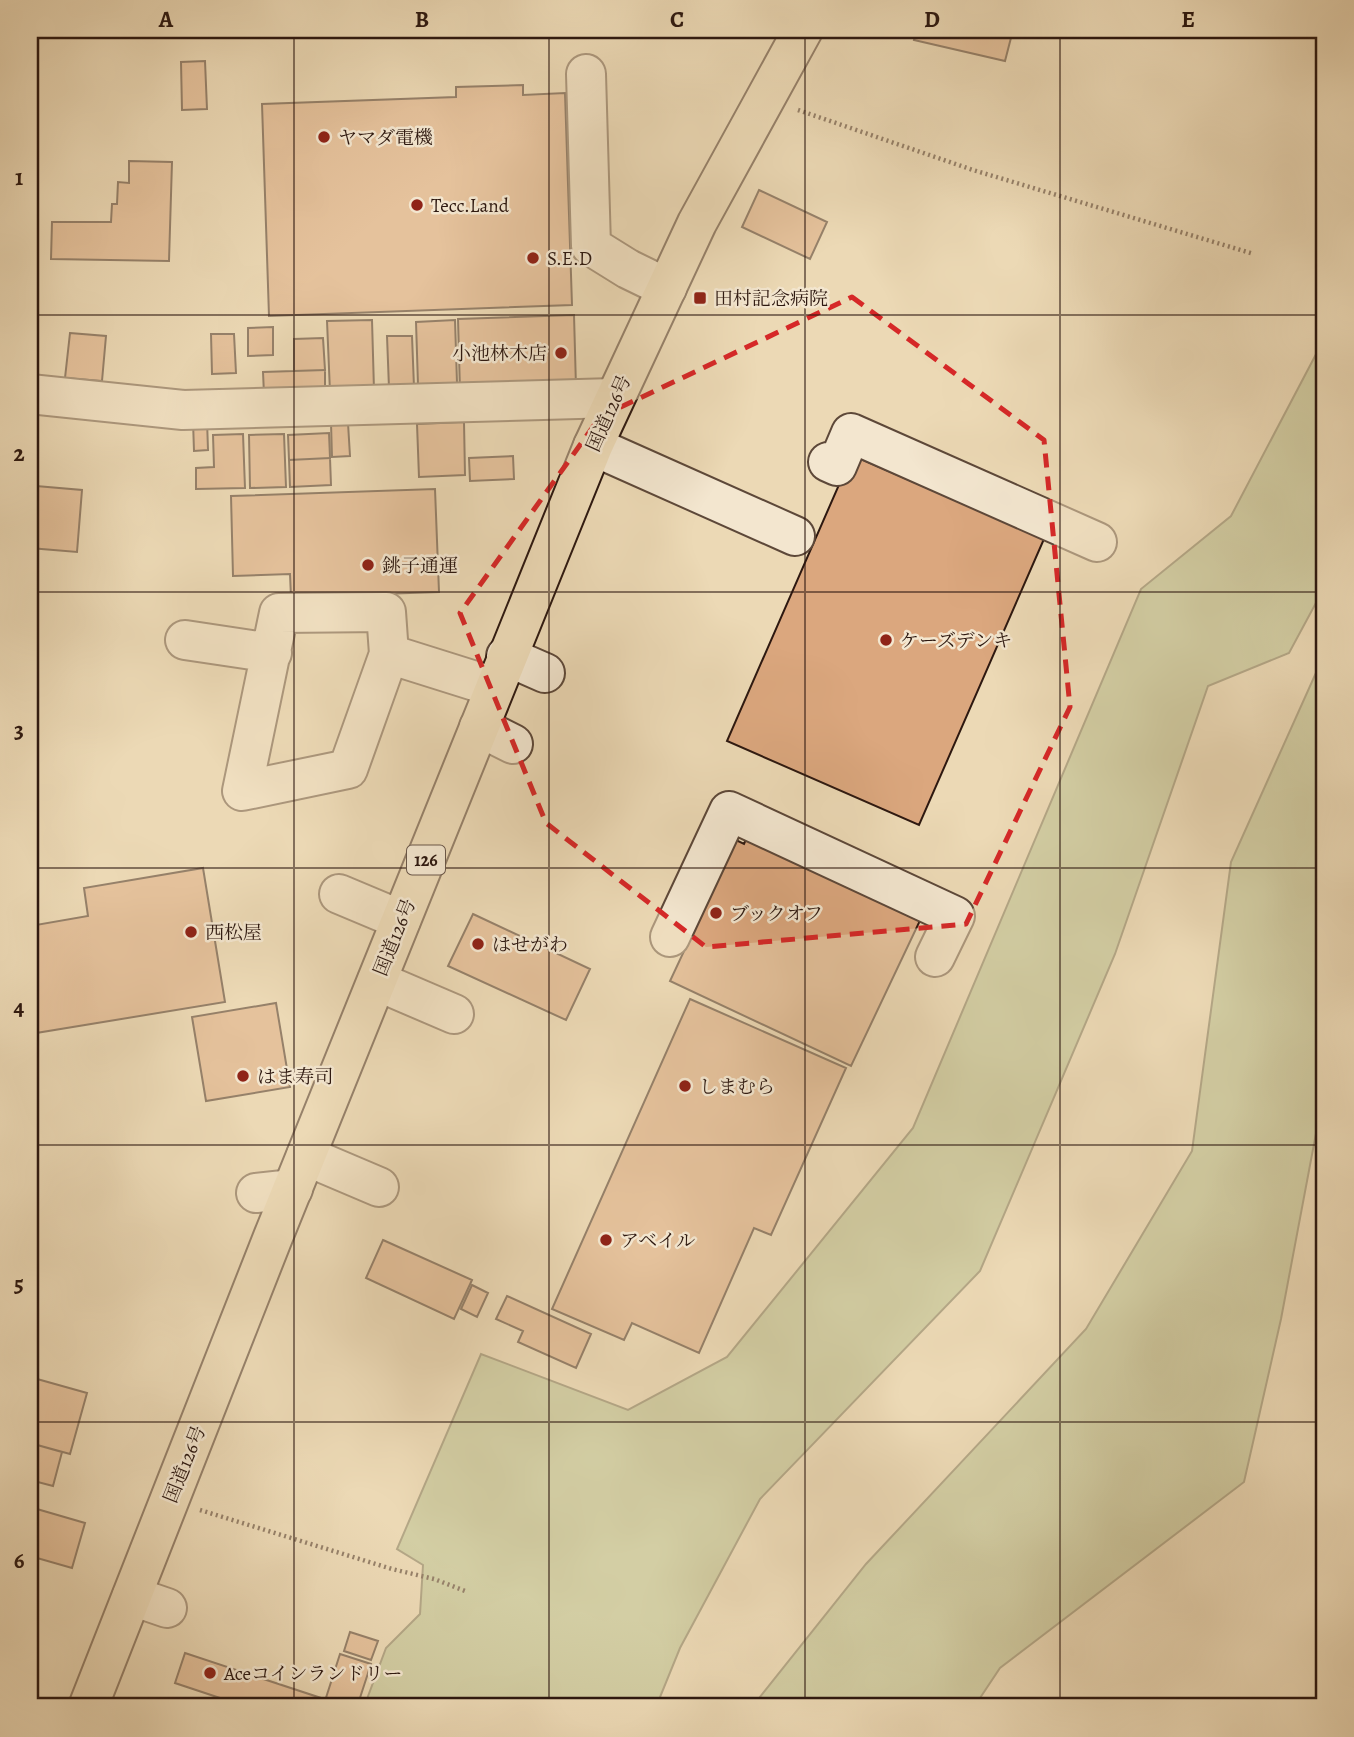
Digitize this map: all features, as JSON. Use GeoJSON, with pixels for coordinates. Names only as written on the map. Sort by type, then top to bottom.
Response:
{"type":"FeatureCollection","features":[{"type":"Feature","properties":{"kind":"highway","name":"国道126号"},"geometry":{"type":"LineString","coordinates":[[88,1707],[169,1501],[285,1179],[377,981],[593,446],[697,223],[803,30]]}},
{"type":"Feature","properties":{"kind":"street"},"geometry":{"type":"LineString","coordinates":[[586,74],[591,246],[628,269],[667,288]]}},
{"type":"Feature","properties":{"kind":"street"},"geometry":{"type":"LineString","coordinates":[[30,394],[183,411],[614,398]]}},
{"type":"Feature","properties":{"kind":"street"},"geometry":{"type":"LineString","coordinates":[[828,462],[837,466],[851,433],[1097,542]]}},
{"type":"Feature","properties":{"kind":"street"},"geometry":{"type":"LineString","coordinates":[[593,446],[795,537]]}},
{"type":"Feature","properties":{"kind":"street"},"geometry":{"type":"LineString","coordinates":[[386,612],[389,654],[348,769],[242,791],[279,613],[386,612]]}},
{"type":"Feature","properties":{"kind":"street"},"geometry":{"type":"LineString","coordinates":[[185,640],[272,653]]}},
{"type":"Feature","properties":{"kind":"street"},"geometry":{"type":"LineString","coordinates":[[389,654],[500,672],[545,673]]}},
{"type":"Feature","properties":{"kind":"street"},"geometry":{"type":"LineString","coordinates":[[479,727],[513,744]]}},
{"type":"Feature","properties":{"kind":"street"},"geometry":{"type":"LineString","coordinates":[[670,937],[729,811],[955,916],[935,957]]}},
{"type":"Feature","properties":{"kind":"street"},"geometry":{"type":"LineString","coordinates":[[339,894],[401,920]]}},
{"type":"Feature","properties":{"kind":"street"},"geometry":{"type":"LineString","coordinates":[[377,981],[454,1014]]}},
{"type":"Feature","properties":{"kind":"street"},"geometry":{"type":"LineString","coordinates":[[285,1179],[379,1187]]}},
{"type":"Feature","properties":{"kind":"street"},"geometry":{"type":"LineString","coordinates":[[132,1596],[167,1608]]}},
{"type":"Feature","properties":{"kind":"path"},"geometry":{"type":"LineString","coordinates":[[765,98],[973,170],[1254,254]]}},
{"type":"Feature","properties":{"kind":"path"},"geometry":{"type":"LineString","coordinates":[[169,1501],[391,1569],[434,1579],[465,1591]]}},
{"type":"Feature","properties":{"kind":"highlighted area"},"geometry":{"type":"Polygon","coordinates":[[[852,297],[1044,440],[1070,707],[966,924],[706,947],[546,823],[460,613],[600,417],[852,297]]]}},
{"type":"Feature","properties":{"kind":"green space"},"geometry":{"type":"Polygon","coordinates":[[[1324,339],[1324,588],[1289,653],[1208,686],[1115,954],[980,1271],[760,1499],[680,1648],[656,1707],[364,1707],[386,1648],[420,1614],[423,1565],[397,1549],[481,1354],[628,1410],[727,1357],[913,1128],[1141,589],[1231,516],[1324,339]]]}},
{"type":"Feature","properties":{"kind":"green space"},"geometry":{"type":"Polygon","coordinates":[[[1324,655],[1324,1091],[1281,1319],[1244,1482],[1000,1668],[974,1707],[752,1707],[866,1564],[1086,1329],[1192,1151],[1231,862],[1324,655]]]}},
{"type":"Feature","properties":{"kind":"building"},"geometry":{"type":"Polygon","coordinates":[[[917,30],[1013,30],[1005,61],[914,40],[917,30]]]}},
{"type":"Feature","properties":{"kind":"building"},"geometry":{"type":"Polygon","coordinates":[[[205,61],[207,109],[182,110],[181,62],[205,61]]]}},
{"type":"Feature","properties":{"kind":"building","name":"Tecc.Land"},"geometry":{"type":"Polygon","coordinates":[[[523,85],[523,95],[565,93],[572,305],[269,316],[262,104],[456,97],[456,87],[523,85]]]}},
{"type":"Feature","properties":{"kind":"building"},"geometry":{"type":"Polygon","coordinates":[[[129,161],[172,162],[169,261],[51,259],[52,222],[111,222],[112,204],[117,204],[118,182],[129,183],[129,161]]]}},
{"type":"Feature","properties":{"kind":"building"},"geometry":{"type":"Polygon","coordinates":[[[759,190],[827,222],[810,259],[742,227],[759,190]]]}},
{"type":"Feature","properties":{"kind":"building"},"geometry":{"type":"Polygon","coordinates":[[[574,315],[576,387],[460,391],[458,319],[574,315]]]}},
{"type":"Feature","properties":{"kind":"building"},"geometry":{"type":"Polygon","coordinates":[[[372,320],[374,390],[330,392],[327,321],[372,320]]]}},
{"type":"Feature","properties":{"kind":"building"},"geometry":{"type":"Polygon","coordinates":[[[455,320],[457,383],[418,385],[416,322],[455,320]]]}},
{"type":"Feature","properties":{"kind":"building"},"geometry":{"type":"Polygon","coordinates":[[[273,327],[273,355],[248,356],[248,328],[273,327]]]}},
{"type":"Feature","properties":{"kind":"building"},"geometry":{"type":"Polygon","coordinates":[[[70,333],[106,336],[102,381],[65,378],[70,333]]]}},
{"type":"Feature","properties":{"kind":"building"},"geometry":{"type":"Polygon","coordinates":[[[211,334],[234,334],[236,373],[212,374],[211,334]]]}},
{"type":"Feature","properties":{"kind":"building"},"geometry":{"type":"Polygon","coordinates":[[[387,336],[412,336],[414,387],[389,388],[387,336]]]}},
{"type":"Feature","properties":{"kind":"building"},"geometry":{"type":"Polygon","coordinates":[[[323,338],[325,370],[294,371],[294,339],[323,338]]]}},
{"type":"Feature","properties":{"kind":"building"},"geometry":{"type":"Polygon","coordinates":[[[325,370],[325,392],[264,394],[263,372],[325,370]]]}},
{"type":"Feature","properties":{"kind":"building"},"geometry":{"type":"Polygon","coordinates":[[[207,420],[208,450],[194,451],[193,421],[207,420]]]}},
{"type":"Feature","properties":{"kind":"building"},"geometry":{"type":"Polygon","coordinates":[[[464,422],[465,475],[419,477],[417,424],[464,422]]]}},
{"type":"Feature","properties":{"kind":"building"},"geometry":{"type":"Polygon","coordinates":[[[331,423],[348,423],[350,456],[332,457],[331,423]]]}},
{"type":"Feature","properties":{"kind":"building"},"geometry":{"type":"Polygon","coordinates":[[[329,433],[330,458],[289,460],[288,435],[329,433]]]}},
{"type":"Feature","properties":{"kind":"building"},"geometry":{"type":"Polygon","coordinates":[[[243,434],[245,488],[196,489],[196,468],[214,467],[213,435],[243,434]]]}},
{"type":"Feature","properties":{"kind":"building"},"geometry":{"type":"Polygon","coordinates":[[[284,434],[286,487],[250,488],[249,435],[284,434]]]}},
{"type":"Feature","properties":{"kind":"building","name":"ケーズデンキ"},"geometry":{"type":"Polygon","coordinates":[[[852,455],[1044,539],[919,825],[727,741],[852,455]]]}},
{"type":"Feature","properties":{"kind":"building"},"geometry":{"type":"Polygon","coordinates":[[[513,456],[514,479],[470,481],[469,458],[513,456]]]}},
{"type":"Feature","properties":{"kind":"building"},"geometry":{"type":"Polygon","coordinates":[[[330,458],[331,485],[290,487],[289,460],[330,458]]]}},
{"type":"Feature","properties":{"kind":"building"},"geometry":{"type":"Polygon","coordinates":[[[36,486],[82,490],[77,552],[30,548],[30,513],[34,513],[36,486]]]}},
{"type":"Feature","properties":{"kind":"building"},"geometry":{"type":"Polygon","coordinates":[[[435,489],[439,592],[291,597],[290,574],[233,576],[231,496],[435,489]]]}},
{"type":"Feature","properties":{"kind":"building"},"geometry":{"type":"Polygon","coordinates":[[[751,828],[925,910],[851,1066],[670,981],[736,840],[744,844],[751,828]]]}},
{"type":"Feature","properties":{"kind":"building"},"geometry":{"type":"Polygon","coordinates":[[[203,868],[225,1002],[30,1034],[30,926],[88,916],[84,888],[203,868]]]}},
{"type":"Feature","properties":{"kind":"building"},"geometry":{"type":"Polygon","coordinates":[[[473,914],[590,969],[566,1020],[448,966],[473,914]]]}},
{"type":"Feature","properties":{"kind":"building"},"geometry":{"type":"Polygon","coordinates":[[[690,999],[846,1068],[771,1235],[754,1228],[699,1353],[632,1323],[624,1340],[552,1309],[690,999]]]}},
{"type":"Feature","properties":{"kind":"building"},"geometry":{"type":"Polygon","coordinates":[[[276,1003],[290,1087],[206,1101],[192,1017],[276,1003]]]}},
{"type":"Feature","properties":{"kind":"building"},"geometry":{"type":"Polygon","coordinates":[[[383,1240],[472,1280],[454,1319],[366,1278],[383,1240]]]}},
{"type":"Feature","properties":{"kind":"building"},"geometry":{"type":"Polygon","coordinates":[[[472,1285],[488,1293],[477,1317],[461,1309],[472,1285]]]}},
{"type":"Feature","properties":{"kind":"building"},"geometry":{"type":"Polygon","coordinates":[[[507,1296],[591,1334],[576,1368],[518,1342],[523,1331],[496,1319],[507,1296]]]}},
{"type":"Feature","properties":{"kind":"building"},"geometry":{"type":"Polygon","coordinates":[[[30,1377],[87,1393],[70,1454],[30,1443],[30,1377]]]}},
{"type":"Feature","properties":{"kind":"building"},"geometry":{"type":"Polygon","coordinates":[[[30,1443],[62,1452],[53,1486],[30,1480],[30,1443]]]}},
{"type":"Feature","properties":{"kind":"building"},"geometry":{"type":"Polygon","coordinates":[[[30,1507],[85,1523],[72,1568],[30,1556],[30,1507]]]}},
{"type":"Feature","properties":{"kind":"building"},"geometry":{"type":"Polygon","coordinates":[[[350,1632],[378,1641],[371,1660],[344,1651],[350,1632]]]}},
{"type":"Feature","properties":{"kind":"building"},"geometry":{"type":"Polygon","coordinates":[[[185,1653],[321,1698],[318,1707],[247,1707],[175,1683],[185,1653]]]}},
{"type":"Feature","properties":{"kind":"building"},"geometry":{"type":"Polygon","coordinates":[[[340,1654],[371,1664],[357,1707],[324,1704],[340,1654]]]}},
{"type":"Feature","properties":{"kind":"place","name":"ヤマダ電機"},"geometry":{"type":"Point","coordinates":[324,137]}},
{"type":"Feature","properties":{"kind":"place","name":"Tecc.Land"},"geometry":{"type":"Point","coordinates":[417,205]}},
{"type":"Feature","properties":{"kind":"place","name":"S.E.D"},"geometry":{"type":"Point","coordinates":[533,258]}},
{"type":"Feature","properties":{"kind":"place","name":"田村記念病院"},"geometry":{"type":"Point","coordinates":[700,298]}},
{"type":"Feature","properties":{"kind":"place","name":"小池林木店"},"geometry":{"type":"Point","coordinates":[561,353]}},
{"type":"Feature","properties":{"kind":"place","name":"銚子通運"},"geometry":{"type":"Point","coordinates":[368,565]}},
{"type":"Feature","properties":{"kind":"place","name":"ケーズデンキ"},"geometry":{"type":"Point","coordinates":[886,640]}},
{"type":"Feature","properties":{"kind":"place","name":"ブックオフ"},"geometry":{"type":"Point","coordinates":[716,913]}},
{"type":"Feature","properties":{"kind":"place","name":"西松屋"},"geometry":{"type":"Point","coordinates":[191,932]}},
{"type":"Feature","properties":{"kind":"place","name":"はせがわ"},"geometry":{"type":"Point","coordinates":[478,944]}},
{"type":"Feature","properties":{"kind":"place","name":"はま寿司"},"geometry":{"type":"Point","coordinates":[243,1076]}},
{"type":"Feature","properties":{"kind":"place","name":"しまむら"},"geometry":{"type":"Point","coordinates":[685,1086]}},
{"type":"Feature","properties":{"kind":"place","name":"アベイル"},"geometry":{"type":"Point","coordinates":[606,1240]}},
{"type":"Feature","properties":{"kind":"place","name":"Aceコインランドリー"},"geometry":{"type":"Point","coordinates":[210,1673]}}]}
